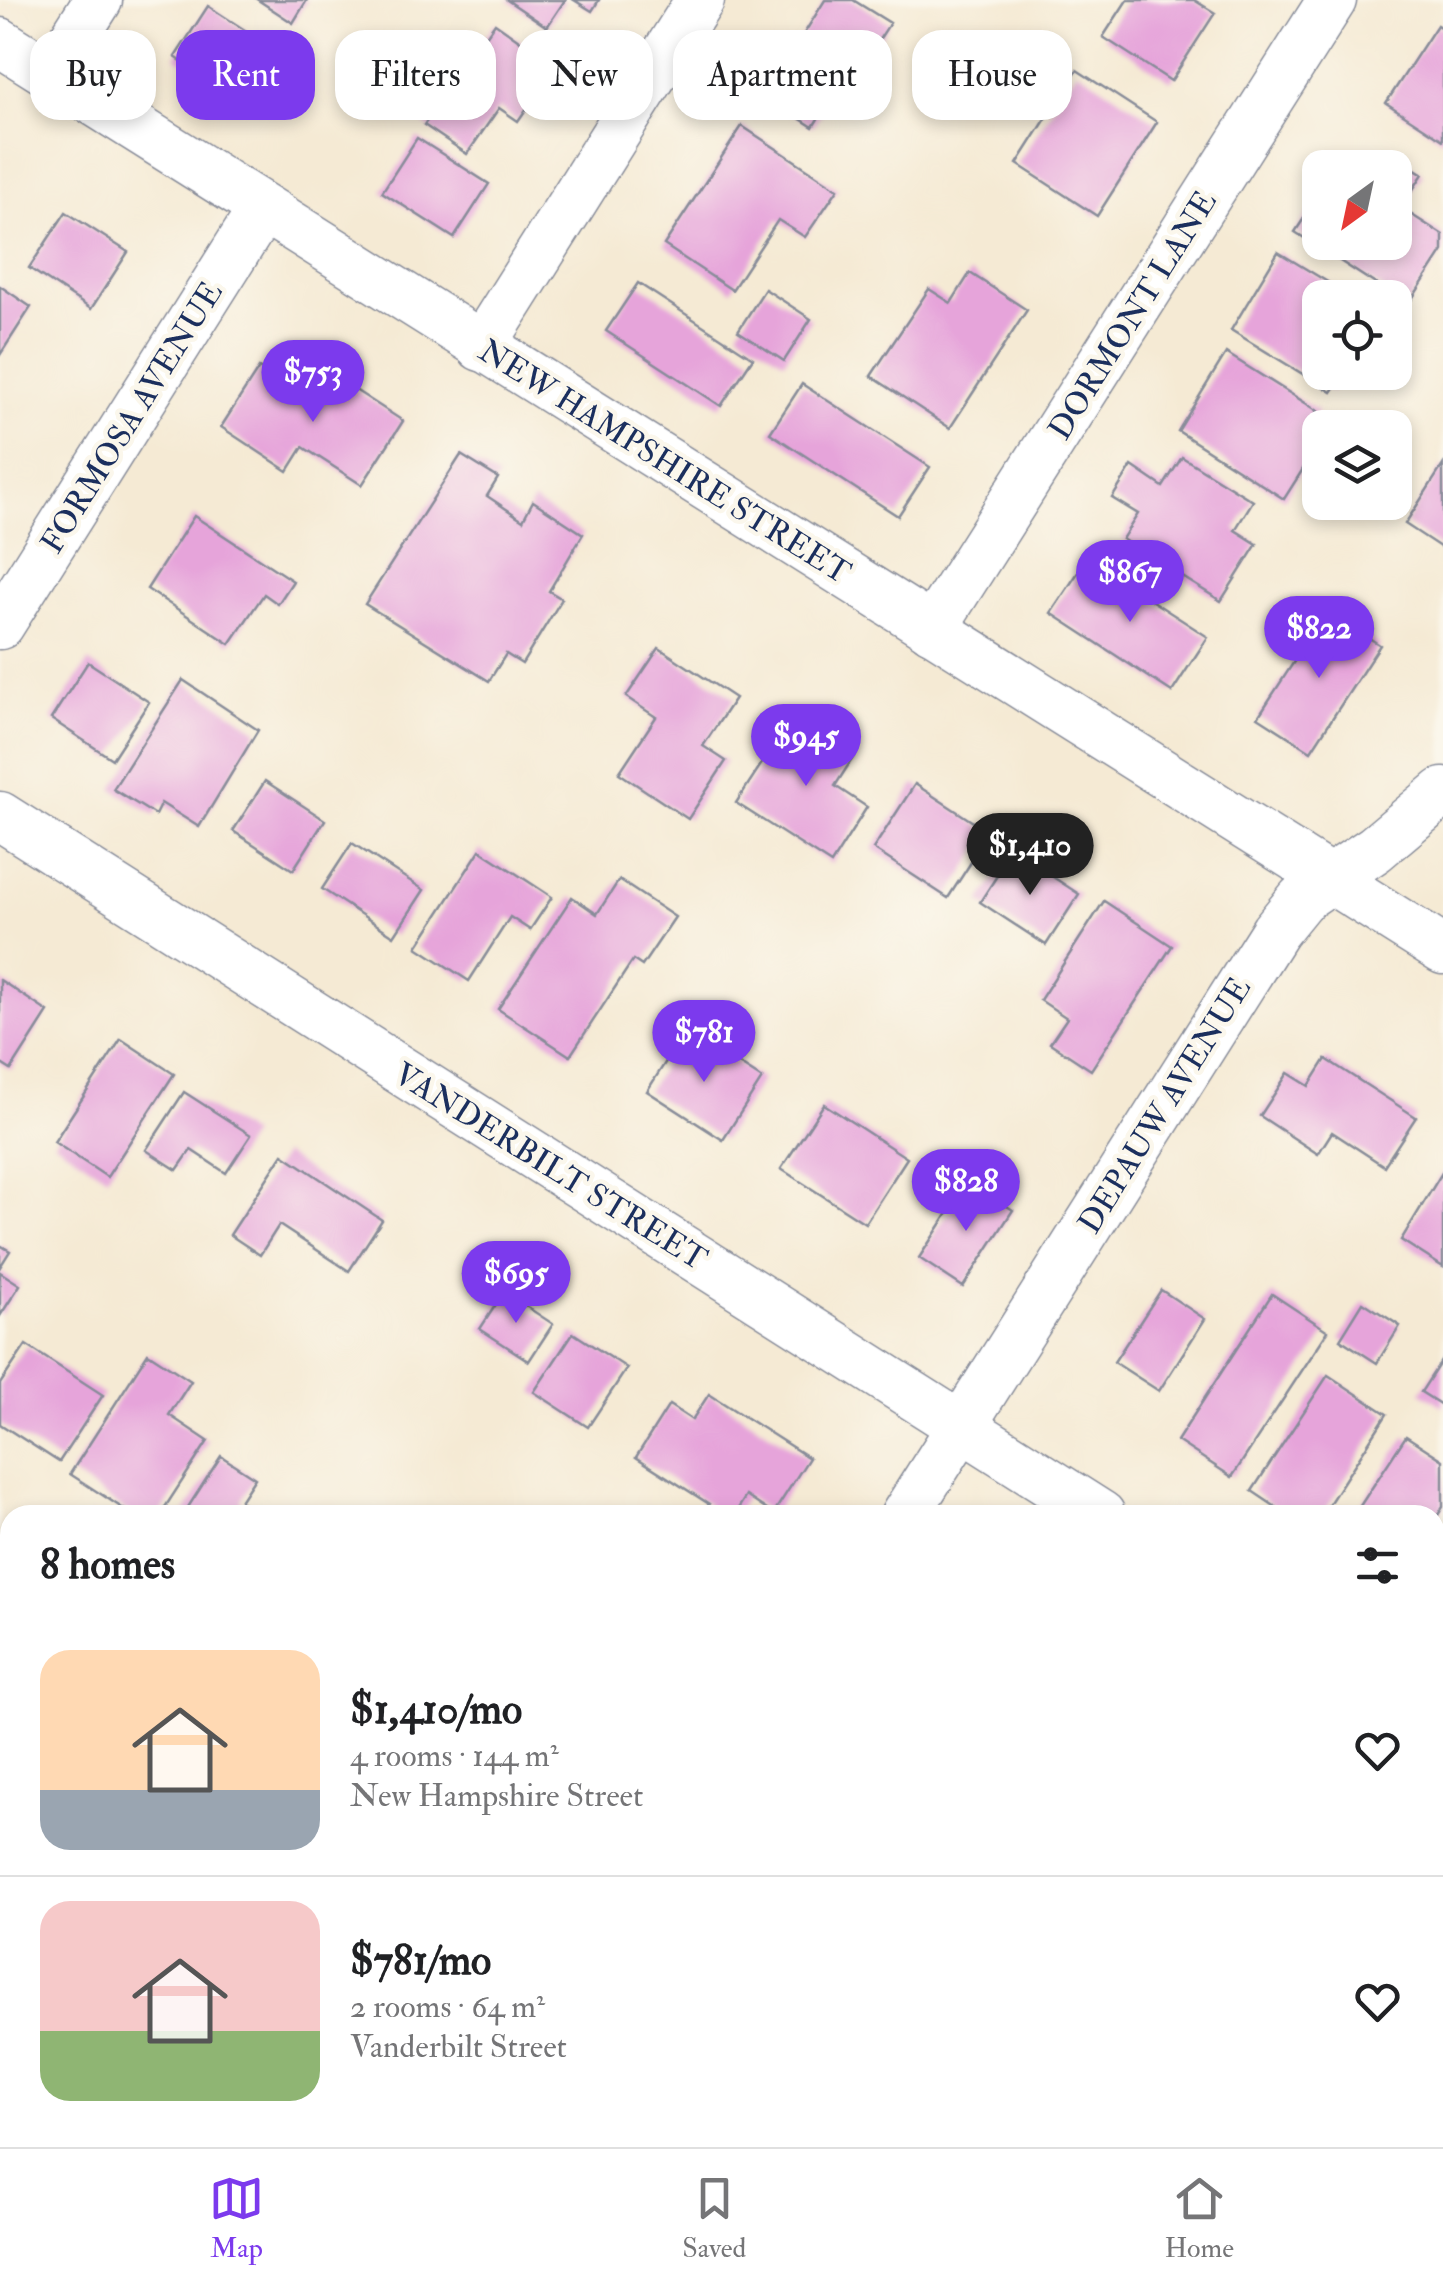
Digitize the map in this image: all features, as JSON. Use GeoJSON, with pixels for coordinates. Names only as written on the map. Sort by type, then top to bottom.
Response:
{"type":"FeatureCollection","features":[{"type":"Feature","properties":{"kind":"street"},"geometry":{"type":"LineString","coordinates":[[79,30],[98,0]]}},
{"type":"Feature","properties":{"kind":"street"},"geometry":{"type":"LineString","coordinates":[[481,346],[700,0]]}},
{"type":"Feature","properties":{"kind":"street","name":"DORMONT LANE"},"geometry":{"type":"LineString","coordinates":[[932,629],[1332,0]]}},
{"type":"Feature","properties":{"kind":"street","name":"NEW HAMPSHIRE STREET"},"geometry":{"type":"LineString","coordinates":[[0,42],[30,61]]}},
{"type":"Feature","properties":{"kind":"street","name":"NEW HAMPSHIRE STREET"},"geometry":{"type":"LineString","coordinates":[[123,120],[1443,950]]}},
{"type":"Feature","properties":{"kind":"street","name":"FORMOSA AVENUE"},"geometry":{"type":"LineString","coordinates":[[0,625],[263,208]]}},
{"type":"Feature","properties":{"kind":"street","name":"DEPAUW AVENUE"},"geometry":{"type":"LineString","coordinates":[[911,1505],[1274,930],[1301,899],[1375,849],[1443,792]]}},
{"type":"Feature","properties":{"kind":"street","name":"VANDERBILT STREET"},"geometry":{"type":"LineString","coordinates":[[0,816],[1086,1505]]}},
{"type":"Feature","properties":{"kind":"building"},"geometry":{"type":"Polygon","coordinates":[[[258,0],[307,0],[293,23],[258,0]]]}},
{"type":"Feature","properties":{"kind":"building"},"geometry":{"type":"Polygon","coordinates":[[[507,0],[565,0],[547,27],[507,0]]]}},
{"type":"Feature","properties":{"kind":"building"},"geometry":{"type":"Polygon","coordinates":[[[574,0],[599,0],[592,11],[574,0]]]}},
{"type":"Feature","properties":{"kind":"building"},"geometry":{"type":"Polygon","coordinates":[[[825,0],[853,0],[890,23],[885,30],[806,30],[825,0]]]}},
{"type":"Feature","properties":{"kind":"building"},"geometry":{"type":"Polygon","coordinates":[[[1127,0],[1194,0],[1215,13],[1171,81],[1103,37],[1127,0]]]}},
{"type":"Feature","properties":{"kind":"building"},"geometry":{"type":"Polygon","coordinates":[[[208,6],[245,30],[192,30],[208,6]]]}},
{"type":"Feature","properties":{"kind":"building"},"geometry":{"type":"Polygon","coordinates":[[[495,23],[516,38],[516,120],[499,108],[496,112],[496,30],[490,30],[495,23]]]}},
{"type":"Feature","properties":{"kind":"building"},"geometry":{"type":"Polygon","coordinates":[[[1437,25],[1443,29],[1443,140],[1386,103],[1437,25]]]}},
{"type":"Feature","properties":{"kind":"building"},"geometry":{"type":"Polygon","coordinates":[[[1077,70],[1157,122],[1097,216],[1017,164],[1045,120],[1072,120],[1072,78],[1077,70]]]}},
{"type":"Feature","properties":{"kind":"building"},"geometry":{"type":"Polygon","coordinates":[[[427,120],[491,120],[467,154],[424,125],[427,120]]]}},
{"type":"Feature","properties":{"kind":"building"},"geometry":{"type":"Polygon","coordinates":[[[742,126],[838,189],[805,237],[778,220],[732,290],[664,245],[742,126]]]}},
{"type":"Feature","properties":{"kind":"building"},"geometry":{"type":"Polygon","coordinates":[[[417,138],[489,184],[454,238],[382,192],[417,138]]]}},
{"type":"Feature","properties":{"kind":"building"},"geometry":{"type":"Polygon","coordinates":[[[1412,167],[1423,174],[1412,191],[1412,167]]]}},
{"type":"Feature","properties":{"kind":"building"},"geometry":{"type":"Polygon","coordinates":[[[66,212],[128,252],[91,309],[29,268],[66,212]]]}},
{"type":"Feature","properties":{"kind":"building"},"geometry":{"type":"Polygon","coordinates":[[[1412,215],[1443,235],[1443,251],[1412,299],[1412,280],[1369,280],[1338,260],[1412,260],[1412,215]]]}},
{"type":"Feature","properties":{"kind":"building"},"geometry":{"type":"Polygon","coordinates":[[[1278,252],[1324,280],[1302,280],[1302,374],[1231,330],[1278,252]]]}},
{"type":"Feature","properties":{"kind":"building"},"geometry":{"type":"Polygon","coordinates":[[[970,273],[1027,310],[950,428],[871,376],[929,289],[951,303],[970,273]]]}},
{"type":"Feature","properties":{"kind":"building"},"geometry":{"type":"Polygon","coordinates":[[[638,283],[753,358],[721,406],[606,331],[638,283]]]}},
{"type":"Feature","properties":{"kind":"building"},"geometry":{"type":"Polygon","coordinates":[[[0,286],[31,307],[0,355],[0,286]]]}},
{"type":"Feature","properties":{"kind":"building"},"geometry":{"type":"Polygon","coordinates":[[[765,289],[811,319],[784,361],[738,331],[765,289]]]}},
{"type":"Feature","properties":{"kind":"building"},"geometry":{"type":"Polygon","coordinates":[[[1226,353],[1316,410],[1302,410],[1302,471],[1284,499],[1178,431],[1226,353]]]}},
{"type":"Feature","properties":{"kind":"building"},"geometry":{"type":"Polygon","coordinates":[[[259,368],[311,402],[329,373],[403,421],[362,485],[303,447],[288,471],[221,427],[259,368]]]}},
{"type":"Feature","properties":{"kind":"building"},"geometry":{"type":"Polygon","coordinates":[[[802,384],[930,467],[898,516],[770,433],[802,384]]]}},
{"type":"Feature","properties":{"kind":"building"},"geometry":{"type":"Polygon","coordinates":[[[461,455],[498,478],[487,496],[523,520],[533,501],[583,534],[549,591],[562,599],[522,664],[506,654],[489,681],[365,604],[461,455]]]}},
{"type":"Feature","properties":{"kind":"building"},"geometry":{"type":"Polygon","coordinates":[[[1182,457],[1253,501],[1235,530],[1257,544],[1221,601],[1122,539],[1138,514],[1112,498],[1132,466],[1163,487],[1182,457]]]}},
{"type":"Feature","properties":{"kind":"building"},"geometry":{"type":"Polygon","coordinates":[[[1443,465],[1443,549],[1405,524],[1412,520],[1412,513],[1443,465]]]}},
{"type":"Feature","properties":{"kind":"building"},"geometry":{"type":"Polygon","coordinates":[[[194,516],[293,581],[278,604],[264,594],[230,644],[147,589],[194,516]]]}},
{"type":"Feature","properties":{"kind":"building"},"geometry":{"type":"Polygon","coordinates":[[[1087,559],[1208,637],[1172,692],[1051,613],[1087,559]]]}},
{"type":"Feature","properties":{"kind":"building"},"geometry":{"type":"Polygon","coordinates":[[[1327,611],[1380,645],[1311,751],[1258,717],[1327,611]]]}},
{"type":"Feature","properties":{"kind":"building"},"geometry":{"type":"Polygon","coordinates":[[[659,648],[735,698],[703,746],[726,761],[688,819],[619,773],[656,717],[626,697],[659,648]]]}},
{"type":"Feature","properties":{"kind":"building"},"geometry":{"type":"Polygon","coordinates":[[[88,662],[149,702],[112,759],[51,719],[88,662]]]}},
{"type":"Feature","properties":{"kind":"building"},"geometry":{"type":"Polygon","coordinates":[[[183,680],[258,730],[199,827],[161,803],[155,815],[113,789],[183,680]]]}},
{"type":"Feature","properties":{"kind":"building"},"geometry":{"type":"Polygon","coordinates":[[[796,711],[858,750],[835,786],[867,807],[831,864],[736,803],[796,711]]]}},
{"type":"Feature","properties":{"kind":"building"},"geometry":{"type":"Polygon","coordinates":[[[265,781],[325,820],[293,870],[233,831],[265,781]]]}},
{"type":"Feature","properties":{"kind":"building"},"geometry":{"type":"Polygon","coordinates":[[[915,784],[990,833],[948,898],[873,849],[915,784]]]}},
{"type":"Feature","properties":{"kind":"building"},"geometry":{"type":"Polygon","coordinates":[[[352,843],[424,890],[394,936],[322,889],[352,843]]]}},
{"type":"Feature","properties":{"kind":"building"},"geometry":{"type":"Polygon","coordinates":[[[480,850],[552,897],[530,930],[510,917],[469,981],[417,947],[480,850]]]}},
{"type":"Feature","properties":{"kind":"building"},"geometry":{"type":"Polygon","coordinates":[[[1013,851],[1079,894],[1046,945],[980,902],[1013,851]]]}},
{"type":"Feature","properties":{"kind":"building"},"geometry":{"type":"Polygon","coordinates":[[[619,880],[675,917],[642,966],[633,960],[570,1056],[498,1009],[572,897],[597,914],[619,880]]]}},
{"type":"Feature","properties":{"kind":"building"},"geometry":{"type":"Polygon","coordinates":[[[1104,901],[1172,946],[1091,1070],[1050,1043],[1067,1018],[1040,1000],[1104,901]]]}},
{"type":"Feature","properties":{"kind":"building"},"geometry":{"type":"Polygon","coordinates":[[[0,980],[48,1012],[11,1070],[0,1063],[0,980]]]}},
{"type":"Feature","properties":{"kind":"building"},"geometry":{"type":"Polygon","coordinates":[[[686,1030],[762,1079],[723,1140],[647,1091],[686,1030]]]}},
{"type":"Feature","properties":{"kind":"building"},"geometry":{"type":"Polygon","coordinates":[[[121,1039],[174,1074],[107,1177],[54,1142],[121,1039]]]}},
{"type":"Feature","properties":{"kind":"building"},"geometry":{"type":"Polygon","coordinates":[[[1326,1059],[1416,1117],[1384,1166],[1332,1132],[1318,1154],[1260,1116],[1288,1073],[1309,1086],[1326,1059]]]}},
{"type":"Feature","properties":{"kind":"building"},"geometry":{"type":"Polygon","coordinates":[[[184,1092],[251,1135],[226,1173],[191,1150],[177,1170],[146,1150],[184,1092]]]}},
{"type":"Feature","properties":{"kind":"building"},"geometry":{"type":"Polygon","coordinates":[[[824,1104],[907,1158],[865,1223],[781,1169],[824,1104]]]}},
{"type":"Feature","properties":{"kind":"building"},"geometry":{"type":"Polygon","coordinates":[[[283,1154],[382,1220],[349,1271],[279,1225],[260,1255],[230,1235],[283,1154]]]}},
{"type":"Feature","properties":{"kind":"building"},"geometry":{"type":"Polygon","coordinates":[[[1443,1171],[1443,1267],[1401,1240],[1443,1171]]]}},
{"type":"Feature","properties":{"kind":"building"},"geometry":{"type":"Polygon","coordinates":[[[969,1181],[1013,1210],[963,1287],[919,1258],[969,1181]]]}},
{"type":"Feature","properties":{"kind":"building"},"geometry":{"type":"Polygon","coordinates":[[[0,1245],[10,1251],[0,1267],[0,1245]]]}},
{"type":"Feature","properties":{"kind":"building"},"geometry":{"type":"Polygon","coordinates":[[[0,1272],[20,1285],[0,1316],[0,1272]]]}},
{"type":"Feature","properties":{"kind":"building"},"geometry":{"type":"Polygon","coordinates":[[[1161,1290],[1205,1319],[1159,1391],[1114,1362],[1161,1290]]]}},
{"type":"Feature","properties":{"kind":"building"},"geometry":{"type":"Polygon","coordinates":[[[504,1292],[553,1324],[529,1361],[480,1329],[504,1292]]]}},
{"type":"Feature","properties":{"kind":"building"},"geometry":{"type":"Polygon","coordinates":[[[1272,1294],[1328,1331],[1232,1477],[1177,1441],[1272,1294]]]}},
{"type":"Feature","properties":{"kind":"building"},"geometry":{"type":"Polygon","coordinates":[[[1363,1302],[1400,1326],[1377,1363],[1340,1339],[1363,1302]]]}},
{"type":"Feature","properties":{"kind":"building"},"geometry":{"type":"Polygon","coordinates":[[[573,1333],[627,1368],[588,1427],[534,1392],[573,1333]]]}},
{"type":"Feature","properties":{"kind":"building"},"geometry":{"type":"Polygon","coordinates":[[[26,1345],[103,1395],[59,1462],[0,1424],[0,1384],[26,1345]]]}},
{"type":"Feature","properties":{"kind":"building"},"geometry":{"type":"Polygon","coordinates":[[[148,1353],[191,1381],[169,1415],[208,1441],[166,1505],[118,1505],[70,1474],[148,1353]]]}},
{"type":"Feature","properties":{"kind":"building"},"geometry":{"type":"Polygon","coordinates":[[[1443,1358],[1443,1406],[1421,1392],[1443,1358]]]}},
{"type":"Feature","properties":{"kind":"building"},"geometry":{"type":"Polygon","coordinates":[[[1328,1375],[1387,1414],[1328,1505],[1273,1505],[1252,1491],[1328,1375]]]}},
{"type":"Feature","properties":{"kind":"building"},"geometry":{"type":"Polygon","coordinates":[[[709,1394],[809,1458],[779,1505],[760,1505],[746,1496],[740,1505],[708,1505],[636,1457],[669,1405],[692,1420],[709,1394]]]}},
{"type":"Feature","properties":{"kind":"building"},"geometry":{"type":"Polygon","coordinates":[[[1406,1436],[1443,1460],[1443,1505],[1361,1505],[1406,1436]]]}},
{"type":"Feature","properties":{"kind":"building"},"geometry":{"type":"Polygon","coordinates":[[[221,1456],[255,1478],[240,1501],[246,1505],[189,1505],[221,1456]]]}}]}
